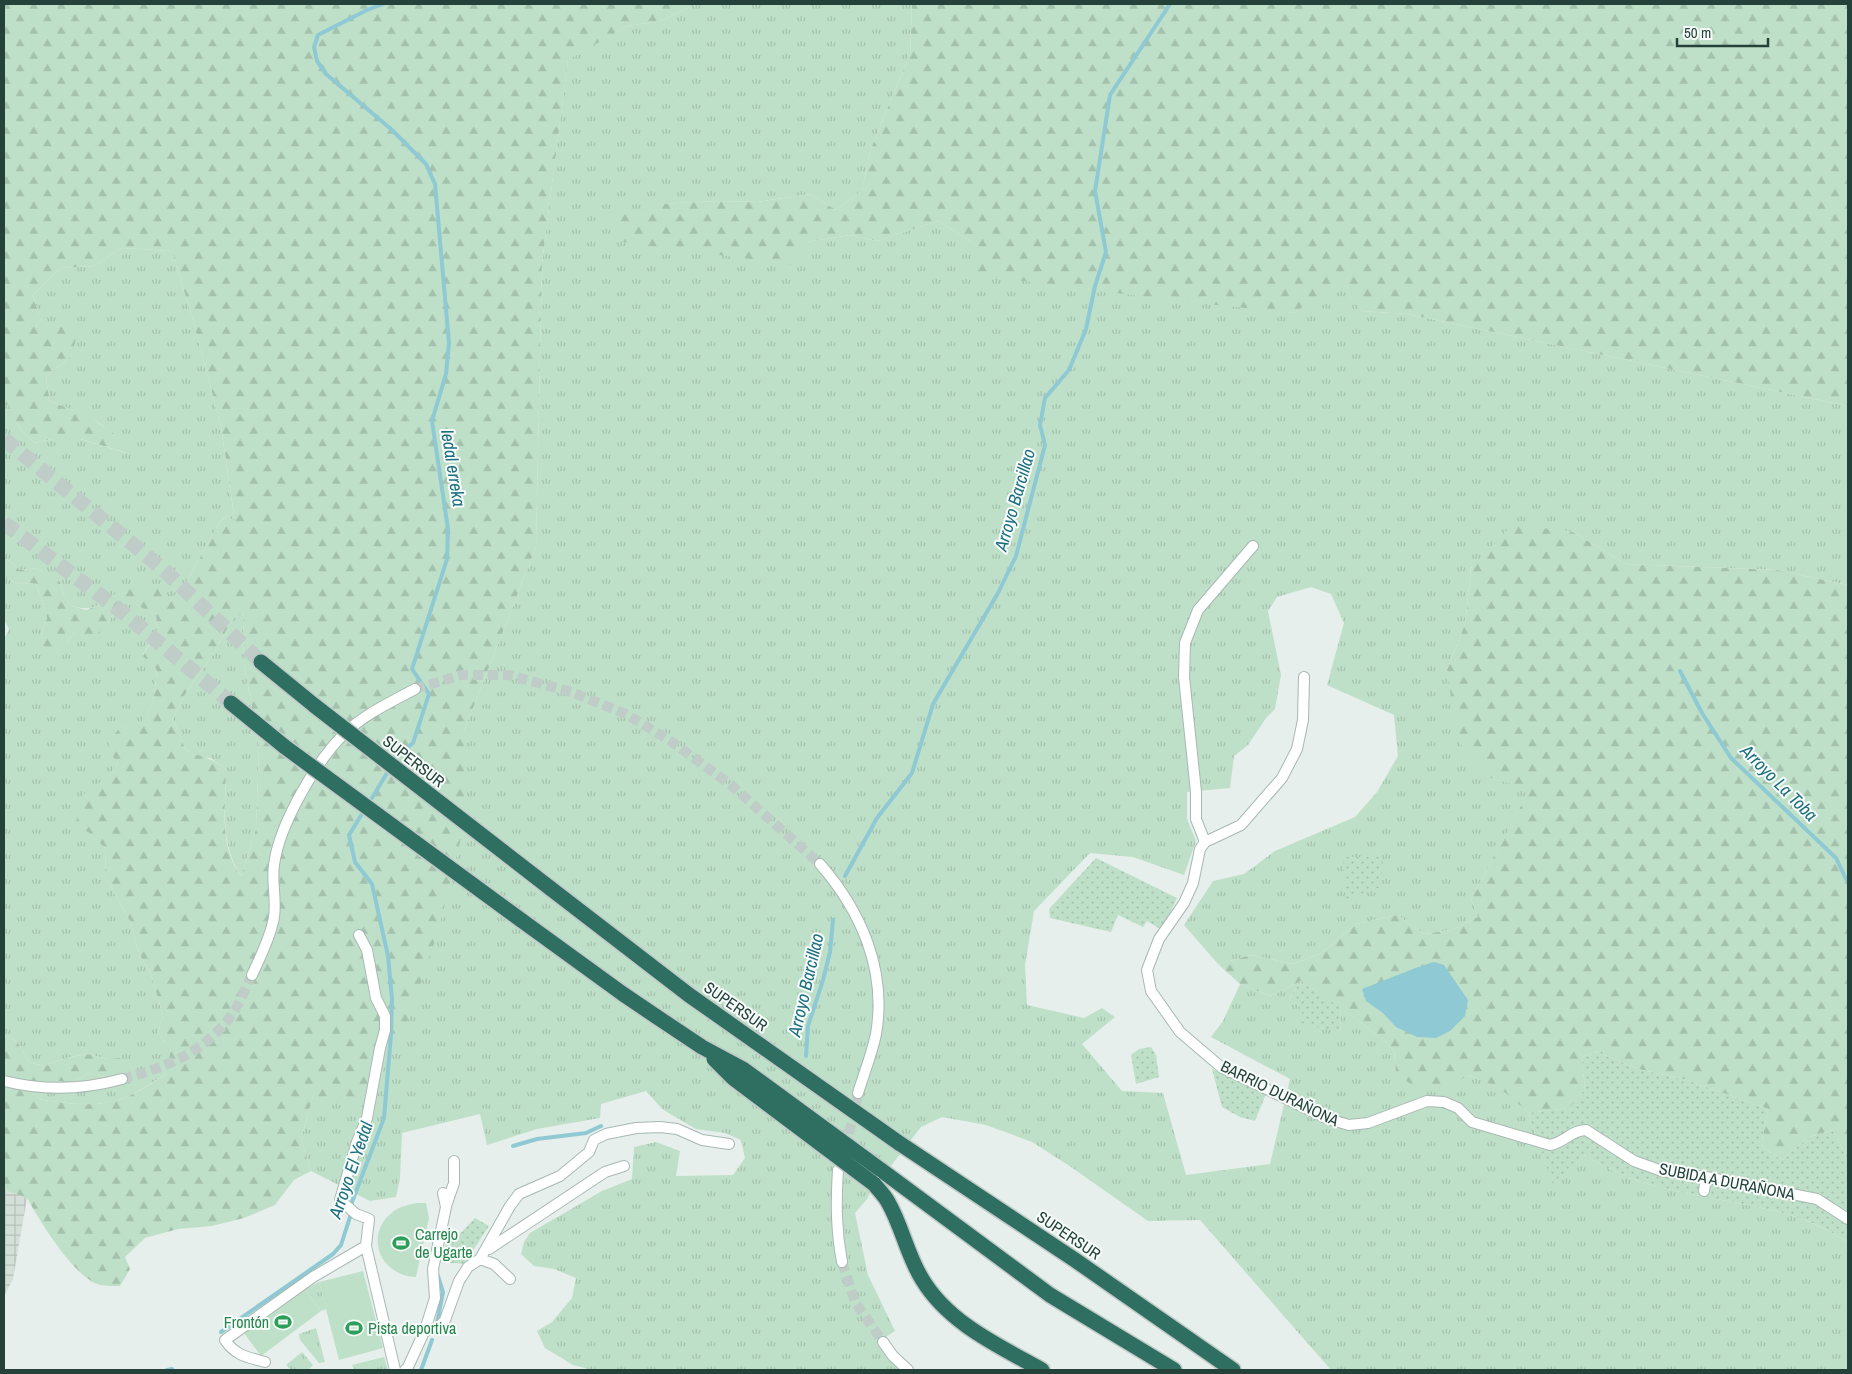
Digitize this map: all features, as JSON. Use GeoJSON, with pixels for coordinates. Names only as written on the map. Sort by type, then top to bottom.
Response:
{"type":"FeatureCollection","features":[{"type":"Feature","properties":{"kind":"highway","name":"SUPERSUR"},"geometry":{"type":"LineString","coordinates":[[261,662],[315,706],[689,995],[899,1143],[1075,1260],[1233,1370]]}},
{"type":"Feature","properties":{"kind":"highway"},"geometry":{"type":"LineString","coordinates":[[231,703],[285,747],[521,920],[623,994],[702,1048],[734,1078],[1050,1295],[1174,1370]]}},
{"type":"Feature","properties":{"kind":"highway"},"geometry":{"type":"LineString","coordinates":[[878,1177],[921,1278],[936,1301],[966,1326],[1042,1370]]}},
{"type":"Feature","properties":{"kind":"street"},"geometry":{"type":"LineString","coordinates":[[1253,546],[1198,610],[1185,643],[1184,677],[1196,792],[1196,819],[1205,842],[1241,825],[1282,778],[1297,749],[1303,720],[1304,677]]}},
{"type":"Feature","properties":{"kind":"street"},"geometry":{"type":"LineString","coordinates":[[252,975],[274,921],[274,864],[285,829],[308,780],[345,733],[373,711],[416,689]]}},
{"type":"Feature","properties":{"kind":"street","name":"BARRIO DURAÑONA"},"geometry":{"type":"LineString","coordinates":[[1205,842],[1200,849],[1193,883],[1184,903],[1159,939],[1147,970],[1151,991],[1180,1032],[1221,1067],[1328,1119],[1349,1125],[1368,1123],[1427,1101],[1444,1102],[1458,1108],[1472,1122],[1550,1145],[1560,1144],[1579,1130]]}},
{"type":"Feature","properties":{"kind":"street"},"geometry":{"type":"LineString","coordinates":[[820,864],[835,882],[853,910],[867,939],[875,966],[878,1001],[876,1033],[858,1093]]}},
{"type":"Feature","properties":{"kind":"street"},"geometry":{"type":"LineString","coordinates":[[359,935],[367,950],[376,998],[385,1016],[385,1030],[378,1055],[367,1118],[340,1200],[356,1214],[369,1219],[366,1246],[395,1370]]}},
{"type":"Feature","properties":{"kind":"street"},"geometry":{"type":"LineString","coordinates":[[4,1081],[24,1086],[56,1089],[104,1084],[122,1079]]}},
{"type":"Feature","properties":{"kind":"street"},"geometry":{"type":"LineString","coordinates":[[483,1255],[510,1206],[519,1194],[560,1176],[589,1152],[594,1140],[606,1134],[636,1128],[660,1127],[677,1129],[702,1140],[729,1144]]}},
{"type":"Feature","properties":{"kind":"street","name":"SUBIDA A DURAÑONA"},"geometry":{"type":"LineString","coordinates":[[1579,1130],[1586,1130],[1634,1161],[1662,1171],[1706,1177],[1818,1199],[1848,1219]]}},
{"type":"Feature","properties":{"kind":"street"},"geometry":{"type":"LineString","coordinates":[[405,1370],[425,1330],[434,1298],[433,1269],[446,1207],[454,1183],[454,1161]]}},
{"type":"Feature","properties":{"kind":"street"},"geometry":{"type":"LineString","coordinates":[[425,1330],[437,1330],[445,1320],[459,1281],[468,1268],[483,1255],[605,1172],[624,1166]]}},
{"type":"Feature","properties":{"kind":"street"},"geometry":{"type":"LineString","coordinates":[[838,1170],[836,1234],[842,1262]]}},
{"type":"Feature","properties":{"kind":"street"},"geometry":{"type":"LineString","coordinates":[[1704,1191],[1706,1177]]}},
{"type":"Feature","properties":{"kind":"street"},"geometry":{"type":"LineString","coordinates":[[443,1193],[446,1207]]}},
{"type":"Feature","properties":{"kind":"street"},"geometry":{"type":"LineString","coordinates":[[265,1362],[249,1358],[232,1350],[225,1340],[314,1277],[366,1246]]}},
{"type":"Feature","properties":{"kind":"street"},"geometry":{"type":"LineString","coordinates":[[483,1255],[510,1279]]}},
{"type":"Feature","properties":{"kind":"street"},"geometry":{"type":"LineString","coordinates":[[883,1342],[893,1356],[908,1370]]}},
{"type":"Feature","properties":{"kind":"shaded area"},"geometry":{"type":"Polygon","coordinates":[[[4,1190],[27,1198],[13,1279],[4,1296],[4,1190]]]}},
{"type":"Feature","properties":{"kind":"green space"},"geometry":{"type":"Polygon","coordinates":[[[4,4],[696,4],[660,21],[627,26],[568,60],[542,263],[536,547],[464,731],[464,826],[439,928],[409,1019],[381,1070],[346,1104],[313,1096],[301,1139],[311,1171],[294,1180],[275,1205],[244,1218],[212,1226],[178,1229],[145,1238],[125,1257],[130,1269],[120,1286],[100,1285],[79,1272],[40,1220],[27,1198],[4,1190],[4,1035],[16,1042],[22,1049],[28,1062],[44,1066],[66,1058],[88,1054],[108,1059],[120,1058],[125,1066],[118,1075],[104,1077],[89,1073],[75,1081],[48,1081],[39,1099],[74,1104],[109,1102],[131,1095],[165,1075],[171,1049],[158,1033],[163,1015],[151,975],[139,953],[130,921],[105,877],[106,849],[88,832],[75,826],[83,795],[112,773],[118,762],[111,755],[108,741],[121,727],[141,724],[153,703],[157,670],[143,656],[157,630],[156,614],[130,602],[112,616],[108,624],[95,636],[82,637],[75,632],[66,643],[45,657],[41,636],[47,618],[43,602],[35,583],[19,584],[4,577],[4,556],[20,570],[36,568],[60,582],[64,595],[71,606],[86,610],[99,605],[117,593],[146,584],[161,588],[170,601],[188,579],[220,522],[227,515],[235,522],[221,426],[172,251],[121,248],[94,266],[60,268],[33,295],[41,321],[78,330],[72,355],[46,377],[49,401],[88,416],[113,433],[127,453],[81,439],[52,439],[35,443],[21,430],[8,405],[4,403],[4,4]],[[243,614],[233,618],[212,656],[184,696],[173,719],[186,751],[211,760],[226,769],[226,838],[229,852],[241,876],[256,829],[259,746],[244,664],[243,614]]]}},
{"type":"Feature","properties":{"kind":"green space"},"geometry":{"type":"Polygon","coordinates":[[[696,4],[912,4],[910,54],[870,151],[862,191],[836,210],[810,194],[757,202],[719,201],[658,204],[807,242],[850,235],[877,241],[938,221],[973,243],[1241,306],[1295,313],[1338,279],[1361,311],[1407,314],[1848,406],[1848,585],[1777,570],[1626,564],[1571,531],[1471,567],[1465,624],[1447,670],[1490,778],[1531,788],[1471,899],[1478,917],[1451,930],[1424,934],[1397,915],[1356,924],[1322,953],[1293,964],[1251,955],[1218,964],[1184,925],[1213,881],[1244,874],[1275,851],[1355,817],[1377,792],[1398,756],[1394,715],[1327,685],[1344,623],[1331,594],[1311,587],[1277,597],[1268,611],[1281,675],[1275,709],[1266,718],[1248,745],[1234,756],[1230,788],[1187,792],[1187,819],[1196,841],[1184,875],[1133,857],[1090,853],[1034,911],[1025,965],[1027,1005],[1084,1018],[1102,1008],[1115,1017],[1082,1044],[1122,1091],[1163,1093],[1186,1175],[1270,1164],[1290,1079],[1211,1037],[1223,1021],[1240,984],[1270,996],[1301,981],[1289,999],[1305,1010],[1297,1021],[1340,1031],[1341,1008],[1394,1050],[1396,1073],[1451,1088],[1467,1075],[1488,1082],[1512,1096],[1528,1113],[1554,1186],[1585,1155],[1608,1169],[1633,1179],[1684,1193],[1764,1208],[1790,1215],[1805,1220],[1848,1242],[1848,1370],[1331,1370],[1200,1220],[1148,1221],[1032,1142],[986,1125],[942,1117],[921,1127],[855,1213],[868,1275],[895,1331],[877,1343],[903,1370],[592,1370],[573,1365],[545,1348],[537,1331],[552,1322],[572,1298],[576,1278],[554,1269],[534,1266],[521,1254],[524,1242],[530,1233],[602,1191],[632,1179],[634,1147],[656,1142],[680,1151],[676,1176],[733,1175],[745,1158],[741,1140],[725,1133],[696,1129],[662,1109],[646,1091],[601,1104],[600,1118],[537,1129],[487,1145],[480,1114],[402,1133],[400,1178],[396,1197],[370,1201],[311,1171],[301,1139],[313,1096],[464,826],[464,731],[536,547],[542,263],[568,59],[627,26],[660,21],[696,4]]]}},
{"type":"Feature","properties":{"kind":"green space"},"geometry":{"type":"Polygon","coordinates":[[[912,4],[1848,4],[1848,406],[1407,314],[1361,311],[1338,280],[1295,313],[1178,301],[978,275],[973,243],[938,221],[877,241],[850,235],[807,242],[793,265],[617,241],[617,216],[658,204],[719,201],[757,202],[810,194],[836,210],[862,191],[870,151],[910,54],[912,4]]]}},
{"type":"Feature","properties":{"kind":"green space"},"geometry":{"type":"Polygon","coordinates":[[[121,248],[172,251],[221,426],[235,523],[227,515],[220,522],[188,579],[170,601],[117,593],[95,607],[79,608],[71,606],[64,595],[60,582],[36,568],[20,570],[4,556],[4,403],[8,404],[21,430],[35,443],[52,439],[81,439],[126,453],[119,442],[102,425],[83,414],[49,401],[46,377],[72,355],[41,321],[33,295],[60,268],[94,266],[121,248]]]}},
{"type":"Feature","properties":{"kind":"green space"},"geometry":{"type":"Polygon","coordinates":[[[1512,525],[1571,531],[1626,564],[1777,570],[1848,585],[1848,1160],[1833,1130],[1809,1137],[1782,1160],[1761,1146],[1768,1109],[1687,1080],[1638,1069],[1597,1052],[1582,1057],[1585,1089],[1570,1108],[1528,1113],[1514,1099],[1500,1090],[1467,1075],[1455,1086],[1444,1091],[1436,1092],[1422,1089],[1396,1074],[1394,1050],[1363,1024],[1301,981],[1270,996],[1240,984],[1218,964],[1251,955],[1293,964],[1322,953],[1356,924],[1397,915],[1424,934],[1451,930],[1478,917],[1471,899],[1530,789],[1490,778],[1457,740],[1447,670],[1465,624],[1471,568],[1512,525]]]}},
{"type":"Feature","properties":{"kind":"green space"},"geometry":{"type":"Polygon","coordinates":[[[4,577],[19,584],[35,583],[47,618],[41,636],[66,643],[75,632],[108,624],[112,616],[130,601],[156,614],[157,630],[143,655],[157,670],[153,703],[141,725],[121,727],[118,762],[112,773],[100,783],[88,832],[106,849],[105,877],[130,921],[139,953],[151,975],[163,1015],[158,1033],[171,1049],[165,1075],[131,1095],[109,1102],[74,1104],[39,1099],[48,1081],[75,1081],[89,1073],[104,1077],[108,1059],[88,1054],[66,1058],[44,1066],[28,1062],[22,1049],[16,1042],[4,1035],[4,639],[9,629],[4,619],[4,577]]]}},
{"type":"Feature","properties":{"kind":"green space"},"geometry":{"type":"Polygon","coordinates":[[[243,614],[244,664],[259,746],[256,829],[241,876],[229,851],[225,824],[226,769],[210,758],[201,757],[186,751],[173,719],[184,696],[212,656],[233,618],[243,614]]]}},
{"type":"Feature","properties":{"kind":"green space"},"geometry":{"type":"Polygon","coordinates":[[[1343,857],[1383,857],[1381,887],[1346,899],[1343,857]]]}},
{"type":"Feature","properties":{"kind":"green space"},"geometry":{"type":"Polygon","coordinates":[[[1096,858],[1177,898],[1162,930],[1147,921],[1143,927],[1118,915],[1111,932],[1050,918],[1049,909],[1096,858]]]}},
{"type":"Feature","properties":{"kind":"green space"},"geometry":{"type":"Polygon","coordinates":[[[1301,981],[1341,1008],[1340,1031],[1310,1026],[1297,1021],[1304,1010],[1289,999],[1301,981]]]}},
{"type":"Feature","properties":{"kind":"green space"},"geometry":{"type":"Polygon","coordinates":[[[1151,1047],[1156,1055],[1159,1077],[1136,1084],[1131,1055],[1139,1049],[1151,1047]]]}},
{"type":"Feature","properties":{"kind":"green space"},"geometry":{"type":"Polygon","coordinates":[[[1597,1052],[1638,1069],[1687,1080],[1768,1109],[1761,1146],[1782,1160],[1809,1137],[1833,1130],[1848,1160],[1848,1242],[1805,1220],[1790,1215],[1764,1208],[1684,1193],[1633,1179],[1608,1169],[1585,1155],[1554,1187],[1528,1113],[1570,1108],[1585,1089],[1582,1057],[1597,1052]]]}},
{"type":"Feature","properties":{"kind":"green space"},"geometry":{"type":"Polygon","coordinates":[[[1212,1069],[1266,1094],[1255,1121],[1240,1117],[1222,1107],[1212,1069]]]}},
{"type":"Feature","properties":{"kind":"green space","name":"Carrejo de Ugarte"},"geometry":{"type":"Polygon","coordinates":[[[416,1203],[426,1203],[429,1218],[416,1277],[403,1275],[393,1269],[379,1252],[378,1241],[379,1230],[385,1220],[396,1209],[416,1203]]]}},
{"type":"Feature","properties":{"kind":"green space"},"geometry":{"type":"Polygon","coordinates":[[[475,1218],[489,1226],[464,1264],[442,1262],[447,1237],[455,1239],[475,1218]]]}},
{"type":"Feature","properties":{"kind":"green space","name":"Pista deportiva"},"geometry":{"type":"Polygon","coordinates":[[[363,1271],[383,1348],[339,1360],[319,1282],[363,1271]]]}},
{"type":"Feature","properties":{"kind":"green space"},"geometry":{"type":"Polygon","coordinates":[[[319,1282],[326,1309],[321,1311],[305,1289],[319,1282]]]}},
{"type":"Feature","properties":{"kind":"green space","name":"Frontón"},"geometry":{"type":"Polygon","coordinates":[[[305,1289],[321,1311],[261,1356],[244,1333],[305,1289]]]}},
{"type":"Feature","properties":{"kind":"green space"},"geometry":{"type":"Polygon","coordinates":[[[316,1328],[325,1362],[319,1363],[300,1340],[299,1334],[316,1328]]]}},
{"type":"Feature","properties":{"kind":"green space"},"geometry":{"type":"Polygon","coordinates":[[[302,1352],[313,1365],[308,1370],[291,1370],[286,1365],[302,1352]]]}},
{"type":"Feature","properties":{"kind":"green space"},"geometry":{"type":"Polygon","coordinates":[[[384,1357],[388,1370],[354,1369],[352,1365],[384,1357]]]}},
{"type":"Feature","properties":{"kind":"water"},"geometry":{"type":"Polygon","coordinates":[[[1434,962],[1444,965],[1468,1000],[1465,1016],[1450,1031],[1436,1038],[1417,1037],[1396,1027],[1383,1013],[1366,1001],[1362,989],[1434,962]]]}},
{"type":"Feature","properties":{"kind":"waterway","name":"Iedal erreka"},"geometry":{"type":"LineString","coordinates":[[383,4],[318,35],[314,47],[317,61],[326,74],[392,130],[426,164],[435,184],[449,343],[446,374],[432,421],[448,529],[447,559],[412,669],[429,694],[413,743],[399,754],[393,762]]}},
{"type":"Feature","properties":{"kind":"waterway","name":"Arroyo Barcillao"},"geometry":{"type":"LineString","coordinates":[[845,876],[877,818],[912,773],[933,704],[998,593],[1016,556],[1045,445],[1040,425],[1045,398],[1069,370],[1086,329],[1095,286],[1106,252],[1095,191],[1110,95],[1170,4]]}},
{"type":"Feature","properties":{"kind":"waterway","name":"Arroyo La Toba"},"geometry":{"type":"LineString","coordinates":[[1680,671],[1702,713],[1731,758],[1836,858],[1848,883]]}},
{"type":"Feature","properties":{"kind":"waterway","name":"Iedal erreka"},"geometry":{"type":"LineString","coordinates":[[369,803],[390,768]]}},
{"type":"Feature","properties":{"kind":"waterway","name":"Arroyo El Yedal"},"geometry":{"type":"LineString","coordinates":[[221,1332],[333,1254],[341,1245],[350,1217],[352,1202],[384,1118],[392,999],[388,956],[372,884],[355,862],[349,835],[365,809]]}},
{"type":"Feature","properties":{"kind":"waterway","name":"Arroyo Barcillao"},"geometry":{"type":"LineString","coordinates":[[806,1056],[808,1026],[830,952],[833,920]]}},
{"type":"Feature","properties":{"kind":"waterway","name":"Arroyo Barcillao"},"geometry":{"type":"LineString","coordinates":[[513,1146],[537,1139],[586,1133],[601,1126]]}},
{"type":"Feature","properties":{"kind":"waterway","name":"Arroyo Barcillao"},"geometry":{"type":"LineString","coordinates":[[437,1323],[443,1292],[438,1276]]}},
{"type":"Feature","properties":{"kind":"waterway","name":"Arroyo Barcillao"},"geometry":{"type":"LineString","coordinates":[[421,1370],[432,1340]]}},
{"type":"Feature","properties":{"kind":"waterway","name":"Arroyo El Yedal"},"geometry":{"type":"LineString","coordinates":[[167,1370],[172,1369]]}},
{"type":"Feature","properties":{"kind":"tunnel"},"geometry":{"type":"LineString","coordinates":[[4,439],[163,569],[261,662]]}},
{"type":"Feature","properties":{"kind":"tunnel"},"geometry":{"type":"LineString","coordinates":[[4,523],[126,615],[231,703]]}},
{"type":"Feature","properties":{"kind":"tunnel"},"geometry":{"type":"LineString","coordinates":[[415,689],[461,675],[509,675],[571,692],[626,714],[672,742],[731,785],[820,864]]}},
{"type":"Feature","properties":{"kind":"tunnel"},"geometry":{"type":"LineString","coordinates":[[122,1079],[169,1063],[184,1056],[210,1038],[233,1013],[252,975]]}},
{"type":"Feature","properties":{"kind":"tunnel"},"geometry":{"type":"LineString","coordinates":[[845,1148],[858,1093]]}},
{"type":"Feature","properties":{"kind":"tunnel"},"geometry":{"type":"LineString","coordinates":[[842,1262],[855,1302],[883,1342]]}},
{"type":"Feature","properties":{"kind":"place","name":"Carrejo de Ugarte"},"geometry":{"type":"Point","coordinates":[401,1243]}},
{"type":"Feature","properties":{"kind":"place","name":"Frontón"},"geometry":{"type":"Point","coordinates":[283,1322]}},
{"type":"Feature","properties":{"kind":"place","name":"Pista deportiva"},"geometry":{"type":"Point","coordinates":[354,1328]}}]}
